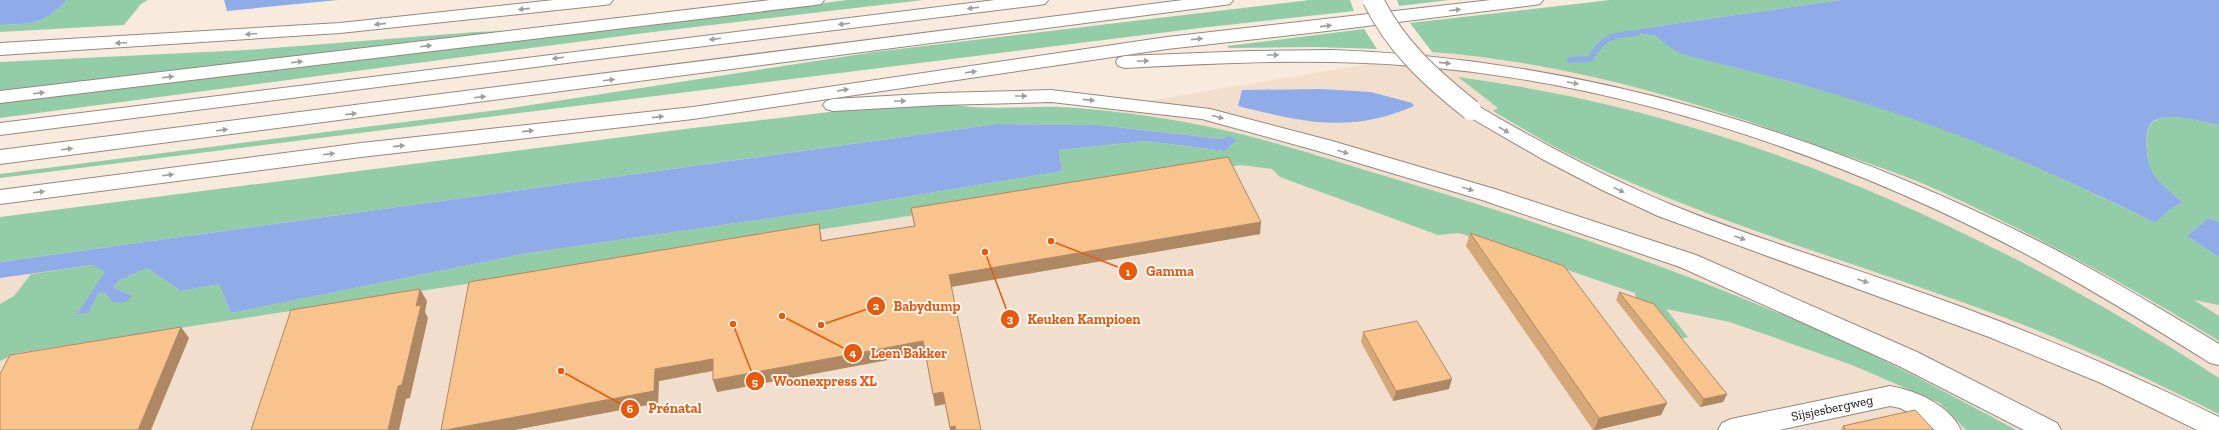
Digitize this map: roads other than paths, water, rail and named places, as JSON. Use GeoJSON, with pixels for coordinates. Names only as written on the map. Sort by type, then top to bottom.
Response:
{"type":"FeatureCollection","features":[{"type":"Feature","properties":{"kind":"main road"},"geometry":{"type":"LineString","coordinates":[[0,49],[340,28],[604,0]]}},
{"type":"Feature","properties":{"kind":"main road"},"geometry":{"type":"LineString","coordinates":[[0,97],[815,0]]}},
{"type":"Feature","properties":{"kind":"main road"},"geometry":{"type":"LineString","coordinates":[[0,129],[574,56],[1039,0]]}},
{"type":"Feature","properties":{"kind":"main road"},"geometry":{"type":"LineString","coordinates":[[0,157],[183,135],[1224,0]]}},
{"type":"Feature","properties":{"kind":"main road"},"geometry":{"type":"LineString","coordinates":[[1373,0],[1379,15],[1406,54],[1425,74],[1471,110],[1532,146],[1631,195],[1738,237],[2041,346],[2170,403],[2219,428]]}},
{"type":"Feature","properties":{"kind":"main road"},"geometry":{"type":"LineString","coordinates":[[0,197],[360,150],[693,113],[1167,43],[1327,26],[1534,0]]}},
{"type":"Feature","properties":{"kind":"main road"},"geometry":{"type":"LineString","coordinates":[[992,69],[1239,56],[1333,56],[1457,64],[1581,84],[1668,106],[1774,138],[1853,167],[1916,194],[2079,274],[2219,356]]}},
{"type":"Feature","properties":{"kind":"main road"},"geometry":{"type":"LineString","coordinates":[[693,113],[940,99],[1051,96],[1203,113],[1325,146],[1490,195],[1688,261],[1908,358],[2048,430]]}},
{"type":"Feature","properties":{"kind":"main road","name":"Sijsjesbergweg"},"geometry":{"type":"LineString","coordinates":[[1731,430],[1890,396],[1910,401],[1925,408],[1948,430]]}},
{"type":"Feature","properties":{"kind":"water"},"geometry":{"type":"Polygon","coordinates":[[[0,0],[67,0],[50,15],[37,22],[0,25],[0,0]]]}},
{"type":"Feature","properties":{"kind":"water"},"geometry":{"type":"Polygon","coordinates":[[[224,0],[338,0],[227,11],[224,0]]]}},
{"type":"Feature","properties":{"kind":"water"},"geometry":{"type":"Polygon","coordinates":[[[1841,0],[2219,0],[2219,125],[2178,117],[2162,118],[2151,123],[2148,128],[2146,142],[2151,169],[2161,183],[2183,202],[2172,208],[2155,223],[2054,175],[1984,145],[1914,119],[1831,93],[1684,55],[1672,49],[1656,36],[1637,33],[1638,29],[1841,0]]]}},
{"type":"Feature","properties":{"kind":"water"},"geometry":{"type":"Polygon","coordinates":[[[1321,89],[1371,92],[1412,103],[1414,106],[1390,115],[1347,123],[1284,117],[1238,106],[1242,90],[1321,89]]]}},
{"type":"Feature","properties":{"kind":"water"},"geometry":{"type":"Polygon","coordinates":[[[997,124],[1097,125],[1223,139],[1228,136],[1237,140],[1225,151],[1146,141],[1059,150],[1062,171],[833,209],[528,253],[231,313],[219,284],[181,291],[147,268],[120,280],[113,287],[133,296],[123,303],[113,302],[105,293],[99,293],[88,313],[76,315],[105,272],[92,265],[0,278],[0,262],[997,124]]]}},
{"type":"Feature","properties":{"kind":"water"},"geometry":{"type":"Polygon","coordinates":[[[2208,218],[2219,222],[2219,257],[2187,236],[2208,218]]]}},
{"type":"Feature","properties":{"kind":"waterway"},"geometry":{"type":"LineString","coordinates":[[1570,60],[1590,59],[1599,46],[1609,38],[1637,33]]}},
{"type":"Feature","properties":{"kind":"place","name":"Gamma"},"geometry":{"type":"Point","coordinates":[1051,241]}},
{"type":"Feature","properties":{"kind":"place","name":"Keuken Kampioen"},"geometry":{"type":"Point","coordinates":[985,252]}},
{"type":"Feature","properties":{"kind":"place","name":"Leen Bakker"},"geometry":{"type":"Point","coordinates":[782,316]}},
{"type":"Feature","properties":{"kind":"place","name":"Woonexpress XL"},"geometry":{"type":"Point","coordinates":[733,324]}},
{"type":"Feature","properties":{"kind":"place","name":"Babydump"},"geometry":{"type":"Point","coordinates":[821,325]}},
{"type":"Feature","properties":{"kind":"place","name":"Prénatal"},"geometry":{"type":"Point","coordinates":[561,371]}}]}
